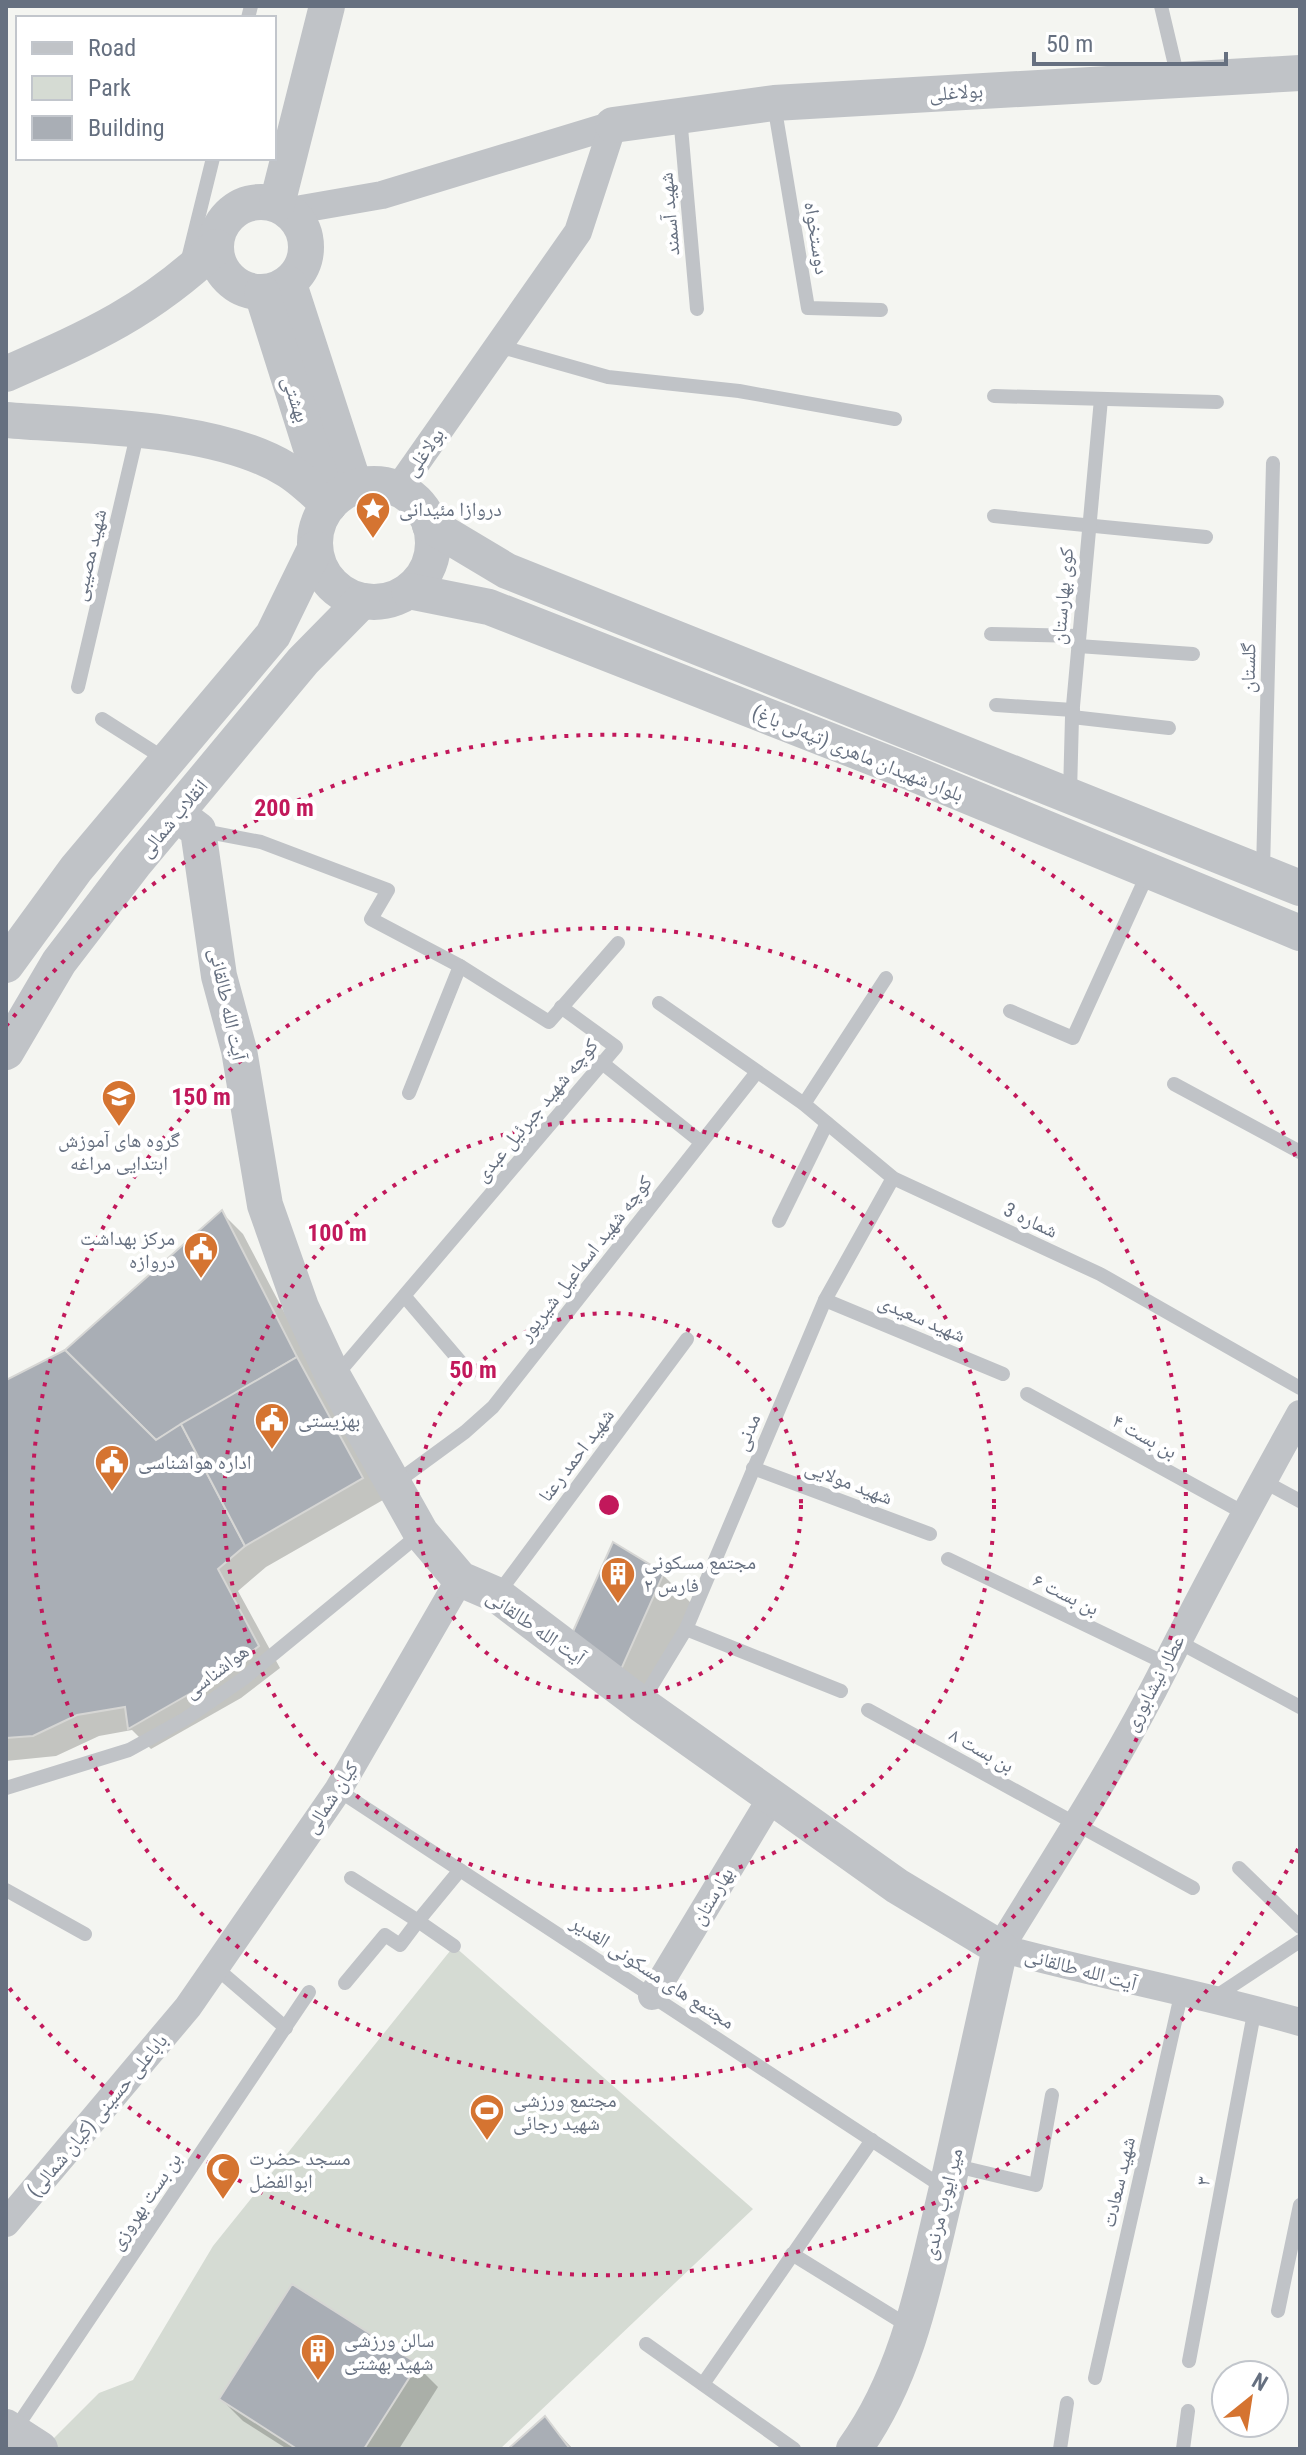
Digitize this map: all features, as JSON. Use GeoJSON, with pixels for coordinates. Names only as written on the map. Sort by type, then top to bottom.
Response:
{"type":"FeatureCollection","features":[{"type":"Feature","properties":{"kind":"street"},"geometry":{"type":"LineString","coordinates":[[284,208],[327,6]]}},
{"type":"Feature","properties":{"kind":"street","name":"بولاغلی"},"geometry":{"type":"LineString","coordinates":[[284,208],[382,195],[613,125],[774,103],[1300,73]]}},
{"type":"Feature","properties":{"kind":"street","name":"بولاغلی"},"geometry":{"type":"LineString","coordinates":[[398,489],[578,232],[613,125]]}},
{"type":"Feature","properties":{"kind":"street"},"geometry":{"type":"LineString","coordinates":[[6,374],[139,311],[183,279],[216,247],[224,220],[235,209],[248,203],[284,208],[305,234],[307,248],[299,273],[275,288],[248,291],[225,274],[216,247]]}},
{"type":"Feature","properties":{"kind":"street","name":"بهشتی"},"geometry":{"type":"LineString","coordinates":[[275,288],[342,496]]}},
{"type":"Feature","properties":{"kind":"street"},"geometry":{"type":"LineString","coordinates":[[6,420],[138,431],[232,445],[342,496]]}},
{"type":"Feature","properties":{"kind":"street"},"geometry":{"type":"LineString","coordinates":[[384,485],[398,489],[418,504],[430,525],[431,562],[422,578],[409,591],[378,602],[345,595],[330,583],[315,549],[318,526],[342,496],[384,485]]}},
{"type":"Feature","properties":{"kind":"street","name":"بلوار شهیدان ماهری (تپه‌لی باغ)"},"geometry":{"type":"LineString","coordinates":[[430,525],[507,571],[1300,888]]}},
{"type":"Feature","properties":{"kind":"street","name":"انقلاب شمالی"},"geometry":{"type":"LineString","coordinates":[[6,965],[76,869],[273,635],[315,549]]}},
{"type":"Feature","properties":{"kind":"street","name":"بلوار شهیدان ماهری (تپه‌لی باغ)"},"geometry":{"type":"LineString","coordinates":[[409,591],[489,607],[907,771],[1300,933]]}},
{"type":"Feature","properties":{"kind":"street","name":"انقلاب شمالی"},"geometry":{"type":"LineString","coordinates":[[6,1052],[59,962],[134,864],[188,822],[303,661],[362,601]]}},
{"type":"Feature","properties":{"kind":"street","name":"آیت الله طالقانی"},"geometry":{"type":"LineString","coordinates":[[188,822],[219,976],[239,1050],[265,1205],[301,1307],[334,1378],[421,1533],[460,1579],[497,1595],[641,1704],[897,1886],[1000,1948],[1181,1995],[1255,2008],[1300,2022]]}},
{"type":"Feature","properties":{"kind":"street","name":"عطار نیشابوری"},"geometry":{"type":"LineString","coordinates":[[1000,1948],[1077,1824],[1300,1414]]}},
{"type":"Feature","properties":{"kind":"street","name":"کیان شمالی"},"geometry":{"type":"LineString","coordinates":[[188,2007],[338,1790],[460,1579]]}},
{"type":"Feature","properties":{"kind":"street","name":"بهارستان"},"geometry":{"type":"LineString","coordinates":[[652,1996],[772,1797]]}},
{"type":"Feature","properties":{"kind":"street","name":"میر ایوب مرندی"},"geometry":{"type":"LineString","coordinates":[[854,2449],[873,2422],[899,2367],[949,2177],[1000,1948]]}},
{"type":"Feature","properties":{"kind":"street","name":"باباعلی حسینی (کیان شمالی)"},"geometry":{"type":"LineString","coordinates":[[6,2223],[188,2007]]}},
{"type":"Feature","properties":{"kind":"lane"},"geometry":{"type":"LineString","coordinates":[[1161,6],[1178,78]]}},
{"type":"Feature","properties":{"kind":"lane","name":"دوستخواه"},"geometry":{"type":"LineString","coordinates":[[774,103],[808,308],[881,310]]}},
{"type":"Feature","properties":{"kind":"lane","name":"شهید آسمند"},"geometry":{"type":"LineString","coordinates":[[680,116],[697,309]]}},
{"type":"Feature","properties":{"kind":"lane"},"geometry":{"type":"LineString","coordinates":[[183,279],[213,160]]}},
{"type":"Feature","properties":{"kind":"lane"},"geometry":{"type":"LineString","coordinates":[[498,346],[608,377],[739,391],[895,419]]}},
{"type":"Feature","properties":{"kind":"lane"},"geometry":{"type":"LineString","coordinates":[[994,396],[1217,402]]}},
{"type":"Feature","properties":{"kind":"lane","name":"کوی بهارستان"},"geometry":{"type":"LineString","coordinates":[[1070,796],[1072,714],[1101,399]]}},
{"type":"Feature","properties":{"kind":"lane","name":"شهید مصیبی"},"geometry":{"type":"LineString","coordinates":[[78,687],[138,431]]}},
{"type":"Feature","properties":{"kind":"lane","name":"گلستان"},"geometry":{"type":"LineString","coordinates":[[1263,873],[1273,463]]}},
{"type":"Feature","properties":{"kind":"lane"},"geometry":{"type":"LineString","coordinates":[[994,516],[1206,537]]}},
{"type":"Feature","properties":{"kind":"lane"},"geometry":{"type":"LineString","coordinates":[[991,634],[1193,654]]}},
{"type":"Feature","properties":{"kind":"lane"},"geometry":{"type":"LineString","coordinates":[[996,705],[1169,728]]}},
{"type":"Feature","properties":{"kind":"lane"},"geometry":{"type":"LineString","coordinates":[[102,719],[168,761]]}},
{"type":"Feature","properties":{"kind":"lane"},"geometry":{"type":"LineString","coordinates":[[188,822],[261,842],[388,890],[371,919],[460,966],[549,1022],[618,943]]}},
{"type":"Feature","properties":{"kind":"lane"},"geometry":{"type":"LineString","coordinates":[[1010,1011],[1073,1038],[1148,872]]}},
{"type":"Feature","properties":{"kind":"lane"},"geometry":{"type":"LineString","coordinates":[[409,1093],[460,966]]}},
{"type":"Feature","properties":{"kind":"lane"},"geometry":{"type":"LineString","coordinates":[[804,1104],[886,978]]}},
{"type":"Feature","properties":{"kind":"lane","name":"شماره 3"},"geometry":{"type":"LineString","coordinates":[[659,1003],[804,1104],[893,1178],[1100,1274],[1300,1388]]}},
{"type":"Feature","properties":{"kind":"lane","name":"کوچه شهید جبرئیل عبدی"},"geometry":{"type":"LineString","coordinates":[[334,1378],[406,1298],[616,1047],[561,1007]]}},
{"type":"Feature","properties":{"kind":"lane"},"geometry":{"type":"LineString","coordinates":[[601,1062],[701,1142]]}},
{"type":"Feature","properties":{"kind":"lane","name":"کوچه شهید اسماعیل شیرپور"},"geometry":{"type":"LineString","coordinates":[[394,1484],[493,1407],[757,1072]]}},
{"type":"Feature","properties":{"kind":"lane"},"geometry":{"type":"LineString","coordinates":[[1174,1084],[1300,1152]]}},
{"type":"Feature","properties":{"kind":"lane"},"geometry":{"type":"LineString","coordinates":[[779,1221],[827,1123]]}},
{"type":"Feature","properties":{"kind":"lane","name":"مدنی"},"geometry":{"type":"LineString","coordinates":[[641,1704],[686,1629],[825,1300],[893,1178]]}},
{"type":"Feature","properties":{"kind":"lane"},"geometry":{"type":"LineString","coordinates":[[406,1298],[470,1373]]}},
{"type":"Feature","properties":{"kind":"lane","name":"شهید سعیدی"},"geometry":{"type":"LineString","coordinates":[[825,1300],[1003,1374]]}},
{"type":"Feature","properties":{"kind":"lane","name":"شهید احمد رعنا"},"geometry":{"type":"LineString","coordinates":[[497,1595],[687,1339]]}},
{"type":"Feature","properties":{"kind":"lane","name":"بن بست ۴"},"geometry":{"type":"LineString","coordinates":[[1027,1394],[1244,1513]]}},
{"type":"Feature","properties":{"kind":"lane","name":"شهید مولایی"},"geometry":{"type":"LineString","coordinates":[[753,1468],[930,1534]]}},
{"type":"Feature","properties":{"kind":"lane"},"geometry":{"type":"LineString","coordinates":[[1263,1481],[1300,1501]]}},
{"type":"Feature","properties":{"kind":"lane","name":"هواشناسی"},"geometry":{"type":"LineString","coordinates":[[6,1788],[129,1750],[185,1719],[243,1679],[421,1533]]}},
{"type":"Feature","properties":{"kind":"lane","name":"بن بست ۶"},"geometry":{"type":"LineString","coordinates":[[948,1559],[1300,1707]]}},
{"type":"Feature","properties":{"kind":"lane"},"geometry":{"type":"LineString","coordinates":[[686,1629],[841,1691]]}},
{"type":"Feature","properties":{"kind":"lane","name":"بن بست ۸"},"geometry":{"type":"LineString","coordinates":[[868,1710],[1193,1888]]}},
{"type":"Feature","properties":{"kind":"lane","name":"مجتمع های مسکونی الغدیر"},"geometry":{"type":"LineString","coordinates":[[338,1790],[872,2140],[949,2177]]}},
{"type":"Feature","properties":{"kind":"lane"},"geometry":{"type":"LineString","coordinates":[[1239,1868],[1300,1927]]}},
{"type":"Feature","properties":{"kind":"lane"},"geometry":{"type":"LineString","coordinates":[[345,1983],[385,1935],[400,1945],[460,1870]]}},
{"type":"Feature","properties":{"kind":"lane"},"geometry":{"type":"LineString","coordinates":[[351,1878],[454,1946]]}},
{"type":"Feature","properties":{"kind":"lane"},"geometry":{"type":"LineString","coordinates":[[6,1890],[85,1934]]}},
{"type":"Feature","properties":{"kind":"lane"},"geometry":{"type":"LineString","coordinates":[[1212,2000],[1300,1941]]}},
{"type":"Feature","properties":{"kind":"lane"},"geometry":{"type":"LineString","coordinates":[[215,1967],[286,2028]]}},
{"type":"Feature","properties":{"kind":"lane","name":"بن بست بهروزی"},"geometry":{"type":"LineString","coordinates":[[20,2436],[309,1992]]}},
{"type":"Feature","properties":{"kind":"lane","name":"شهید سعادت"},"geometry":{"type":"LineString","coordinates":[[1095,2378],[1181,1995]]}},
{"type":"Feature","properties":{"kind":"lane","name":"۳"},"geometry":{"type":"LineString","coordinates":[[1189,2361],[1255,2008]]}},
{"type":"Feature","properties":{"kind":"lane"},"geometry":{"type":"LineString","coordinates":[[949,2177],[1036,2185],[1052,2095]]}},
{"type":"Feature","properties":{"kind":"lane"},"geometry":{"type":"LineString","coordinates":[[703,2384],[872,2140]]}},
{"type":"Feature","properties":{"kind":"lane"},"geometry":{"type":"LineString","coordinates":[[1278,2311],[1300,2205]]}},
{"type":"Feature","properties":{"kind":"lane"},"geometry":{"type":"LineString","coordinates":[[792,2254],[910,2327]]}},
{"type":"Feature","properties":{"kind":"lane"},"geometry":{"type":"LineString","coordinates":[[646,2344],[794,2449]]}},
{"type":"Feature","properties":{"kind":"lane"},"geometry":{"type":"LineString","coordinates":[[1060,2449],[1067,2403]]}},
{"type":"Feature","properties":{"kind":"lane"},"geometry":{"type":"LineString","coordinates":[[1183,2449],[1188,2411]]}},
{"type":"Feature","properties":{"kind":"green space","name":"مجتمع ورزشی شهید رجائی"},"geometry":{"type":"Polygon","coordinates":[[[454,1946],[753,2209],[500,2449],[54,2449],[47,2445],[99,2393],[133,2380],[213,2246],[454,1946]]]}},
{"type":"Feature","properties":{"kind":"building","name":"مرکز بهداشت دروازه"},"geometry":{"type":"Polygon","coordinates":[[[222,1210],[297,1357],[156,1440],[65,1350],[222,1210]]]}},
{"type":"Feature","properties":{"kind":"building","name":"اداره هواشناسی"},"geometry":{"type":"Polygon","coordinates":[[[65,1350],[156,1440],[181,1424],[245,1546],[218,1569],[259,1646],[219,1677],[128,1729],[125,1707],[77,1715],[33,1736],[6,1738],[6,1380],[65,1350]]]}},
{"type":"Feature","properties":{"kind":"building","name":"بهزیستی"},"geometry":{"type":"Polygon","coordinates":[[[297,1357],[363,1478],[245,1546],[181,1424],[297,1357]]]}},
{"type":"Feature","properties":{"kind":"building","name":"مجتمع مسکونی فارس ۲"},"geometry":{"type":"Polygon","coordinates":[[[613,1542],[664,1573],[619,1674],[571,1636],[613,1542]]]}},
{"type":"Feature","properties":{"kind":"building","name":"سالن ورزشی شهید بهشتی"},"geometry":{"type":"Polygon","coordinates":[[[292,2284],[418,2364],[364,2449],[297,2449],[219,2399],[292,2284]]]}},
{"type":"Feature","properties":{"kind":"building"},"geometry":{"type":"Polygon","coordinates":[[[545,2416],[570,2449],[508,2449],[545,2416]]]}},
{"type":"Feature","properties":{"kind":"place","name":"دروازا مئیدانی"},"geometry":{"type":"Point","coordinates":[373,540]}},
{"type":"Feature","properties":{"kind":"place","name":"گروه های آموزش ابتدایی مراغه"},"geometry":{"type":"Point","coordinates":[119,1128]}},
{"type":"Feature","properties":{"kind":"place","name":"مرکز بهداشت دروازه"},"geometry":{"type":"Point","coordinates":[201,1280]}},
{"type":"Feature","properties":{"kind":"place","name":"بهزیستی"},"geometry":{"type":"Point","coordinates":[272,1451]}},
{"type":"Feature","properties":{"kind":"place","name":"اداره هواشناسی"},"geometry":{"type":"Point","coordinates":[112,1493]}},
{"type":"Feature","properties":{"kind":"place","name":"مجتمع مسکونی فارس ۲"},"geometry":{"type":"Point","coordinates":[618,1605]}},
{"type":"Feature","properties":{"kind":"place","name":"مجتمع ورزشی شهید رجائی"},"geometry":{"type":"Point","coordinates":[487,2142]}},
{"type":"Feature","properties":{"kind":"place","name":"مسجد حضرت ابوالفضل"},"geometry":{"type":"Point","coordinates":[223,2201]}},
{"type":"Feature","properties":{"kind":"place","name":"سالن ورزشی شهید بهشتی"},"geometry":{"type":"Point","coordinates":[318,2382]}}]}
